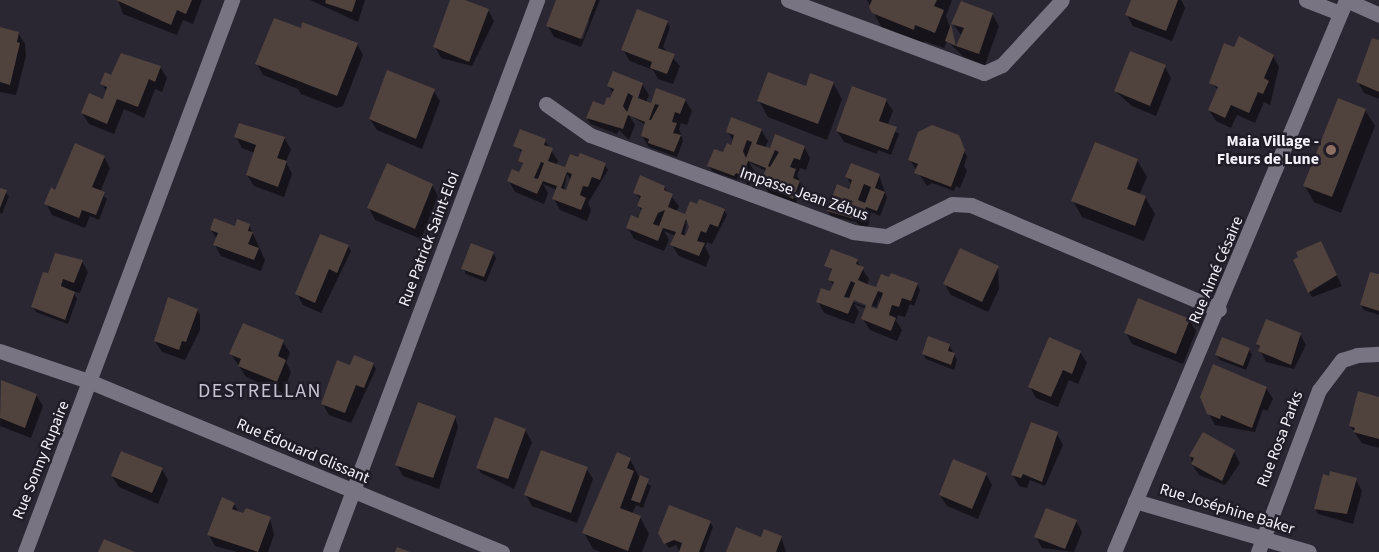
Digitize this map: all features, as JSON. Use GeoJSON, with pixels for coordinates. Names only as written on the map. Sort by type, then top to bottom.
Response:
{"type":"FeatureCollection","features":[{"type":"Feature","properties":{"kind":"street"},"geometry":{"type":"LineString","coordinates":[[91,382],[231,0]]}},
{"type":"Feature","properties":{"kind":"street","name":"Rue Patrick Saint-Eloi"},"geometry":{"type":"LineString","coordinates":[[330,552],[537,0]]}},
{"type":"Feature","properties":{"kind":"street"},"geometry":{"type":"LineString","coordinates":[[788,0],[984,73],[1002,65],[1062,0]]}},
{"type":"Feature","properties":{"kind":"street"},"geometry":{"type":"LineString","coordinates":[[1306,0],[1344,4],[1379,15]]}},
{"type":"Feature","properties":{"kind":"street","name":"Rue Aimé Césaire"},"geometry":{"type":"LineString","coordinates":[[1114,552],[1219,310],[1344,4]]}},
{"type":"Feature","properties":{"kind":"street","name":"Impasse Jean Zébus"},"geometry":{"type":"LineString","coordinates":[[546,104],[590,135],[854,232],[886,236],[952,204],[971,205],[1011,218],[1219,310]]}},
{"type":"Feature","properties":{"kind":"street","name":"Rue Édouard Glissant"},"geometry":{"type":"LineString","coordinates":[[0,351],[91,382],[502,552]]}},
{"type":"Feature","properties":{"kind":"street","name":"Rue Rosa Parks"},"geometry":{"type":"LineString","coordinates":[[1259,545],[1319,390],[1342,360],[1357,355],[1379,354]]}},
{"type":"Feature","properties":{"kind":"street","name":"Rue Sonny Rupaire"},"geometry":{"type":"LineString","coordinates":[[25,552],[91,382]]}},
{"type":"Feature","properties":{"kind":"street","name":"Rue Joséphine Baker"},"geometry":{"type":"LineString","coordinates":[[1135,501],[1259,545],[1309,552]]}},
{"type":"Feature","properties":{"kind":"building"},"geometry":{"type":"Polygon","coordinates":[[[116,0],[192,0],[186,14],[177,10],[171,25],[116,0]]]}},
{"type":"Feature","properties":{"kind":"building"},"geometry":{"type":"Polygon","coordinates":[[[326,0],[356,0],[352,12],[325,3],[326,0]]]}},
{"type":"Feature","properties":{"kind":"building"},"geometry":{"type":"Polygon","coordinates":[[[450,0],[465,0],[489,9],[469,62],[433,47],[450,0]]]}},
{"type":"Feature","properties":{"kind":"building"},"geometry":{"type":"Polygon","coordinates":[[[556,0],[596,0],[581,39],[546,26],[556,0]]]}},
{"type":"Feature","properties":{"kind":"building"},"geometry":{"type":"Polygon","coordinates":[[[872,0],[937,0],[934,6],[944,10],[935,33],[915,25],[914,30],[872,13],[869,7],[872,0]]]}},
{"type":"Feature","properties":{"kind":"building"},"geometry":{"type":"Polygon","coordinates":[[[1131,0],[1178,0],[1166,31],[1125,15],[1131,0]]]}},
{"type":"Feature","properties":{"kind":"building"},"geometry":{"type":"Polygon","coordinates":[[[961,1],[993,13],[979,54],[956,46],[964,28],[951,24],[961,1]]]}},
{"type":"Feature","properties":{"kind":"building"},"geometry":{"type":"Polygon","coordinates":[[[637,9],[668,21],[658,48],[675,54],[667,74],[650,68],[652,62],[621,50],[637,9]]]}},
{"type":"Feature","properties":{"kind":"building"},"geometry":{"type":"Polygon","coordinates":[[[274,18],[301,28],[302,22],[358,43],[337,96],[255,64],[274,18]]]}},
{"type":"Feature","properties":{"kind":"building"},"geometry":{"type":"Polygon","coordinates":[[[951,24],[956,46],[945,41],[951,24]]]}},
{"type":"Feature","properties":{"kind":"building"},"geometry":{"type":"Polygon","coordinates":[[[0,27],[19,32],[17,42],[20,43],[10,85],[0,82],[0,27]]]}},
{"type":"Feature","properties":{"kind":"building"},"geometry":{"type":"Polygon","coordinates":[[[1239,36],[1274,55],[1264,78],[1269,81],[1263,94],[1258,92],[1249,113],[1231,105],[1225,118],[1208,110],[1218,87],[1209,83],[1224,43],[1234,47],[1239,36]]]}},
{"type":"Feature","properties":{"kind":"building"},"geometry":{"type":"Polygon","coordinates":[[[1372,38],[1379,40],[1379,92],[1356,82],[1372,38]]]}},
{"type":"Feature","properties":{"kind":"building"},"geometry":{"type":"Polygon","coordinates":[[[1130,51],[1166,65],[1150,106],[1114,91],[1130,51]]]}},
{"type":"Feature","properties":{"kind":"building"},"geometry":{"type":"Polygon","coordinates":[[[121,53],[161,66],[155,82],[149,79],[138,107],[117,99],[107,124],[81,113],[89,93],[103,99],[107,87],[100,84],[105,72],[111,75],[121,53]]]}},
{"type":"Feature","properties":{"kind":"building"},"geometry":{"type":"Polygon","coordinates":[[[387,70],[435,89],[416,139],[369,119],[387,70]]]}},
{"type":"Feature","properties":{"kind":"building"},"geometry":{"type":"Polygon","coordinates":[[[613,71],[643,83],[638,98],[651,103],[656,88],[686,99],[680,114],[675,112],[672,122],[677,123],[673,133],[681,135],[674,152],[648,143],[649,139],[641,136],[645,122],[628,115],[623,129],[586,118],[593,101],[604,105],[607,97],[610,98],[614,89],[607,86],[613,71]],[[628,93],[623,106],[627,112],[633,96],[628,93]],[[655,104],[649,120],[659,105],[655,104]]]}},
{"type":"Feature","properties":{"kind":"building"},"geometry":{"type":"Polygon","coordinates":[[[768,72],[806,86],[810,73],[834,82],[818,124],[757,101],[768,72]]]}},
{"type":"Feature","properties":{"kind":"building"},"geometry":{"type":"Polygon","coordinates":[[[852,86],[887,99],[879,121],[897,127],[888,150],[836,131],[852,86]]]}},
{"type":"Feature","properties":{"kind":"building"},"geometry":{"type":"Polygon","coordinates":[[[1338,98],[1366,109],[1332,197],[1303,186],[1338,98]]]}},
{"type":"Feature","properties":{"kind":"building"},"geometry":{"type":"Polygon","coordinates":[[[731,117],[762,129],[756,144],[770,148],[775,134],[805,146],[800,160],[794,158],[790,167],[796,169],[793,178],[800,181],[793,199],[761,182],[766,168],[756,164],[748,161],[743,176],[736,173],[734,176],[707,166],[714,149],[723,152],[727,143],[731,145],[734,135],[726,132],[731,117]],[[747,140],[743,151],[746,158],[752,142],[747,140]],[[775,150],[768,166],[770,167],[779,152],[775,150]]]}},
{"type":"Feature","properties":{"kind":"building"},"geometry":{"type":"Polygon","coordinates":[[[239,123],[285,137],[277,158],[287,161],[278,187],[246,175],[256,145],[234,137],[239,123]]]}},
{"type":"Feature","properties":{"kind":"building"},"geometry":{"type":"Polygon","coordinates":[[[932,125],[959,135],[965,150],[951,187],[914,173],[918,164],[908,160],[918,132],[932,125]]]}},
{"type":"Feature","properties":{"kind":"building"},"geometry":{"type":"Polygon","coordinates":[[[520,129],[546,139],[544,145],[553,148],[548,161],[565,167],[570,154],[578,157],[580,153],[606,163],[600,180],[592,177],[588,187],[583,186],[580,195],[586,198],[581,210],[552,199],[557,186],[543,181],[537,194],[507,181],[512,169],[519,172],[523,163],[518,161],[522,150],[513,146],[520,129]],[[541,162],[534,178],[538,179],[544,163],[541,162]],[[567,172],[561,188],[566,190],[572,174],[567,172]]]}},
{"type":"Feature","properties":{"kind":"building"},"geometry":{"type":"Polygon","coordinates":[[[1095,142],[1138,159],[1127,189],[1146,196],[1135,226],[1071,201],[1095,142]]]}},
{"type":"Feature","properties":{"kind":"building"},"geometry":{"type":"Polygon","coordinates":[[[75,143],[105,156],[92,187],[105,192],[96,215],[82,210],[79,218],[44,204],[51,187],[55,190],[75,143]]]}},
{"type":"Feature","properties":{"kind":"building"},"geometry":{"type":"Polygon","coordinates":[[[387,163],[433,184],[415,229],[367,208],[387,163]]]}},
{"type":"Feature","properties":{"kind":"building"},"geometry":{"type":"Polygon","coordinates":[[[851,163],[880,174],[875,188],[885,192],[877,211],[866,207],[861,221],[827,211],[837,184],[849,189],[852,180],[845,177],[851,163]],[[864,184],[858,200],[865,203],[871,187],[864,184]]]}},
{"type":"Feature","properties":{"kind":"building"},"geometry":{"type":"Polygon","coordinates":[[[640,175],[665,186],[664,190],[673,194],[668,207],[685,214],[690,201],[697,204],[699,199],[725,209],[718,227],[710,224],[706,233],[701,231],[697,241],[705,243],[699,256],[670,245],[676,232],[663,228],[658,241],[626,228],[631,215],[638,218],[642,208],[637,206],[641,196],[633,193],[640,175]],[[665,210],[658,213],[653,224],[659,226],[665,210]],[[686,219],[681,234],[685,236],[689,227],[686,219]]]}},
{"type":"Feature","properties":{"kind":"building"},"geometry":{"type":"Polygon","coordinates":[[[0,188],[7,190],[0,208],[0,188]]]}},
{"type":"Feature","properties":{"kind":"building"},"geometry":{"type":"Polygon","coordinates":[[[214,218],[235,226],[237,219],[250,224],[248,231],[253,232],[248,244],[259,248],[254,260],[213,245],[218,233],[210,230],[214,218]]]}},
{"type":"Feature","properties":{"kind":"building"},"geometry":{"type":"Polygon","coordinates":[[[320,234],[349,245],[337,273],[329,269],[315,303],[295,294],[320,234]]]}},
{"type":"Feature","properties":{"kind":"building"},"geometry":{"type":"Polygon","coordinates":[[[1321,241],[1337,275],[1308,293],[1293,260],[1298,257],[1296,252],[1321,241]]]}},
{"type":"Feature","properties":{"kind":"building"},"geometry":{"type":"Polygon","coordinates":[[[471,243],[494,252],[484,277],[461,269],[471,243]]]}},
{"type":"Feature","properties":{"kind":"building"},"geometry":{"type":"Polygon","coordinates":[[[960,248],[999,266],[982,302],[943,284],[960,248]]]}},
{"type":"Feature","properties":{"kind":"building"},"geometry":{"type":"Polygon","coordinates":[[[831,249],[858,259],[856,264],[864,267],[858,280],[867,284],[876,287],[881,274],[889,277],[891,273],[918,283],[911,301],[902,298],[899,307],[892,305],[889,315],[896,318],[891,331],[861,319],[866,305],[854,300],[848,314],[816,302],[821,288],[830,291],[834,282],[828,280],[832,269],[824,266],[831,249]],[[851,281],[844,297],[849,298],[855,283],[851,281]],[[878,291],[871,307],[877,309],[883,293],[878,291]]]}},
{"type":"Feature","properties":{"kind":"building"},"geometry":{"type":"Polygon","coordinates":[[[55,253],[83,260],[74,283],[63,279],[61,286],[75,292],[65,320],[31,307],[43,272],[48,273],[55,253]]]}},
{"type":"Feature","properties":{"kind":"building"},"geometry":{"type":"Polygon","coordinates":[[[1370,272],[1379,274],[1379,311],[1360,305],[1370,272]]]}},
{"type":"Feature","properties":{"kind":"building"},"geometry":{"type":"Polygon","coordinates":[[[168,297],[198,309],[186,342],[182,341],[179,350],[154,341],[168,297]]]}},
{"type":"Feature","properties":{"kind":"building"},"geometry":{"type":"Polygon","coordinates":[[[1138,298],[1190,319],[1176,354],[1124,333],[1138,298]]]}},
{"type":"Feature","properties":{"kind":"building"},"geometry":{"type":"Polygon","coordinates":[[[1266,319],[1301,333],[1291,365],[1258,351],[1260,346],[1256,344],[1266,319]]]}},
{"type":"Feature","properties":{"kind":"building"},"geometry":{"type":"Polygon","coordinates":[[[243,323],[284,340],[278,356],[286,360],[277,382],[238,366],[241,359],[229,354],[243,323]]]}},
{"type":"Feature","properties":{"kind":"building"},"geometry":{"type":"Polygon","coordinates":[[[928,336],[950,344],[948,351],[955,353],[951,365],[922,354],[928,336]]]}},
{"type":"Feature","properties":{"kind":"building"},"geometry":{"type":"Polygon","coordinates":[[[1049,337],[1081,351],[1072,374],[1063,370],[1051,397],[1028,387],[1049,337]]]}},
{"type":"Feature","properties":{"kind":"building"},"geometry":{"type":"Polygon","coordinates":[[[1222,337],[1250,348],[1243,366],[1215,355],[1222,337]]]}},
{"type":"Feature","properties":{"kind":"building"},"geometry":{"type":"Polygon","coordinates":[[[354,355],[374,363],[364,388],[356,385],[345,413],[321,404],[337,360],[350,365],[354,355]]]}},
{"type":"Feature","properties":{"kind":"building"},"geometry":{"type":"Polygon","coordinates":[[[1213,364],[1267,387],[1252,428],[1221,415],[1220,419],[1207,414],[1200,397],[1213,364]]]}},
{"type":"Feature","properties":{"kind":"building"},"geometry":{"type":"Polygon","coordinates":[[[1,380],[37,394],[25,428],[0,418],[1,380]]]}},
{"type":"Feature","properties":{"kind":"building"},"geometry":{"type":"Polygon","coordinates":[[[1358,391],[1379,397],[1379,439],[1353,432],[1355,428],[1349,426],[1358,391]]]}},
{"type":"Feature","properties":{"kind":"building"},"geometry":{"type":"Polygon","coordinates":[[[418,402],[456,416],[433,478],[395,465],[418,402]]]}},
{"type":"Feature","properties":{"kind":"building"},"geometry":{"type":"Polygon","coordinates":[[[495,417],[526,429],[508,479],[476,468],[495,417]]]}},
{"type":"Feature","properties":{"kind":"building"},"geometry":{"type":"Polygon","coordinates":[[[1031,422],[1058,432],[1042,482],[1023,474],[1021,478],[1011,475],[1031,422]]]}},
{"type":"Feature","properties":{"kind":"building"},"geometry":{"type":"Polygon","coordinates":[[[1203,432],[1235,450],[1222,481],[1191,464],[1194,458],[1189,456],[1203,432]]]}},
{"type":"Feature","properties":{"kind":"building"},"geometry":{"type":"Polygon","coordinates":[[[541,450],[588,467],[571,513],[524,495],[541,450]]]}},
{"type":"Feature","properties":{"kind":"building"},"geometry":{"type":"Polygon","coordinates":[[[121,451],[163,468],[152,493],[111,476],[121,451]]]}},
{"type":"Feature","properties":{"kind":"building"},"geometry":{"type":"Polygon","coordinates":[[[617,452],[631,458],[627,468],[634,471],[620,508],[641,516],[628,551],[582,533],[617,452]]]}},
{"type":"Feature","properties":{"kind":"building"},"geometry":{"type":"Polygon","coordinates":[[[953,459],[987,473],[972,509],[939,495],[953,459]]]}},
{"type":"Feature","properties":{"kind":"building"},"geometry":{"type":"Polygon","coordinates":[[[1330,471],[1357,478],[1347,514],[1314,509],[1323,474],[1329,476],[1330,471]]]}},
{"type":"Feature","properties":{"kind":"building"},"geometry":{"type":"Polygon","coordinates":[[[640,475],[649,479],[640,503],[631,500],[640,475]]]}},
{"type":"Feature","properties":{"kind":"building"},"geometry":{"type":"Polygon","coordinates":[[[222,497],[235,503],[232,509],[243,513],[246,508],[271,517],[258,552],[207,535],[222,497]]]}},
{"type":"Feature","properties":{"kind":"building"},"geometry":{"type":"Polygon","coordinates":[[[669,505],[711,521],[699,552],[679,552],[682,543],[674,540],[664,544],[658,533],[669,505]]]}},
{"type":"Feature","properties":{"kind":"building"},"geometry":{"type":"Polygon","coordinates":[[[1046,508],[1077,520],[1065,549],[1034,537],[1046,508]]]}},
{"type":"Feature","properties":{"kind":"building"},"geometry":{"type":"Polygon","coordinates":[[[736,527],[761,537],[764,529],[782,536],[776,552],[726,552],[736,527]]]}},
{"type":"Feature","properties":{"kind":"building"},"geometry":{"type":"Polygon","coordinates":[[[104,539],[135,552],[98,552],[104,539]]]}},
{"type":"Feature","properties":{"kind":"building"},"geometry":{"type":"Polygon","coordinates":[[[397,547],[410,552],[395,552],[397,547]]]}},
{"type":"Feature","properties":{"kind":"place","name":"Maia Village - Fleurs de Lune"},"geometry":{"type":"Point","coordinates":[1331,150]}},
{"type":"Feature","properties":{"kind":"district","name":"DESTRELLAN"},"geometry":{"type":"Point","coordinates":[260,391]}}]}
